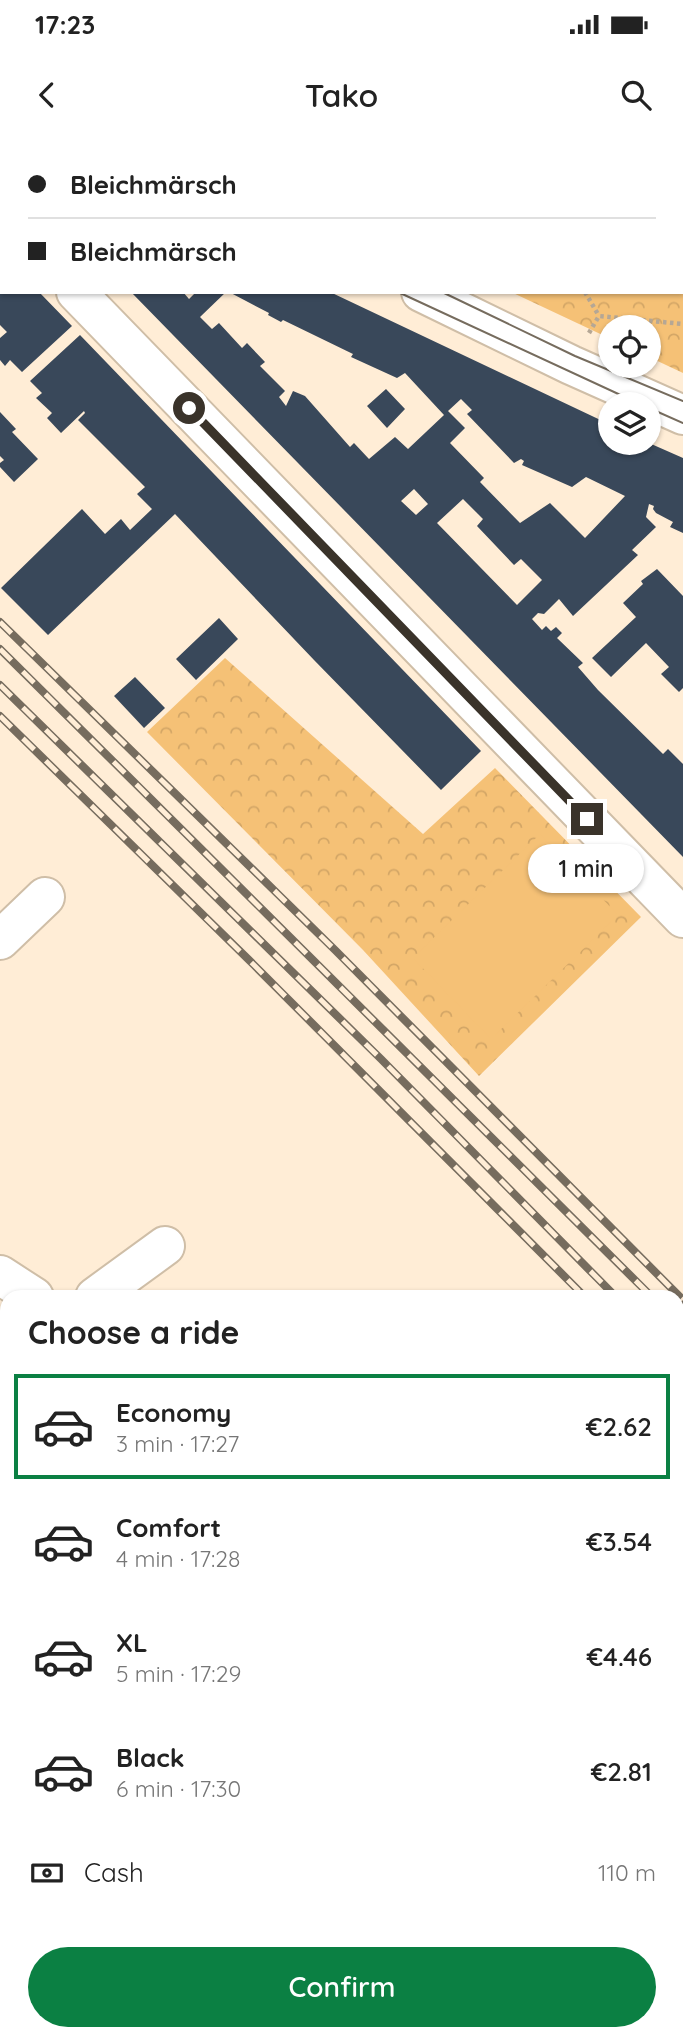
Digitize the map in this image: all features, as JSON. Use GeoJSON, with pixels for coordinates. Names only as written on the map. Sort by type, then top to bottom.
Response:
{"type":"FeatureCollection","features":[{"type":"Feature","properties":{"kind":"street"},"geometry":{"type":"LineString","coordinates":[[78,294],[683,918]]}},
{"type":"Feature","properties":{"kind":"street"},"geometry":{"type":"LineString","coordinates":[[425,294],[571,365],[683,415]]}},
{"type":"Feature","properties":{"kind":"street"},"geometry":{"type":"LineString","coordinates":[[0,940],[45,897]]}},
{"type":"Feature","properties":{"kind":"street"},"geometry":{"type":"LineString","coordinates":[[105,1290],[165,1246]]}},
{"type":"Feature","properties":{"kind":"street"},"geometry":{"type":"LineString","coordinates":[[0,1275],[23,1290]]}},
{"type":"Feature","properties":{"kind":"path"},"geometry":{"type":"LineString","coordinates":[[586,294],[598,315]]}},
{"type":"Feature","properties":{"kind":"path"},"geometry":{"type":"LineString","coordinates":[[571,365],[598,318]]}},
{"type":"Feature","properties":{"kind":"path"},"geometry":{"type":"LineString","coordinates":[[661,322],[683,324]]}},
{"type":"Feature","properties":{"kind":"green space"},"geometry":{"type":"Polygon","coordinates":[[[515,294],[683,294],[683,373],[661,363],[661,315],[598,315],[598,333],[515,294]]]}},
{"type":"Feature","properties":{"kind":"green space"},"geometry":{"type":"Polygon","coordinates":[[[225,658],[423,834],[495,768],[641,917],[479,1076],[363,950],[147,732],[225,658]]]}},
{"type":"Feature","properties":{"kind":"green space"},"geometry":{"type":"Polygon","coordinates":[[[540,834],[618,915],[491,1039],[413,958],[540,834]]]}},
{"type":"Feature","properties":{"kind":"building"},"geometry":{"type":"Polygon","coordinates":[[[0,294],[41,294],[72,326],[22,372],[10,360],[5,366],[0,360],[0,338],[7,332],[0,325],[0,294]]]}},
{"type":"Feature","properties":{"kind":"building"},"geometry":{"type":"Polygon","coordinates":[[[133,294],[185,294],[189,299],[194,294],[224,294],[200,317],[212,329],[219,323],[242,348],[247,343],[265,362],[260,366],[285,391],[279,397],[286,406],[293,391],[305,396],[350,447],[354,443],[369,459],[395,437],[408,449],[444,415],[405,373],[397,378],[351,357],[353,354],[283,320],[281,322],[233,294],[334,294],[598,419],[598,455],[661,455],[661,448],[683,458],[683,533],[670,527],[673,522],[656,513],[654,506],[649,504],[646,517],[656,527],[632,550],[638,555],[573,616],[559,599],[544,614],[538,613],[532,619],[542,630],[546,626],[551,631],[556,627],[562,633],[557,638],[583,663],[578,667],[598,690],[663,754],[668,749],[683,764],[683,857],[133,294]],[[461,399],[448,411],[465,428],[450,443],[484,478],[480,482],[520,523],[550,503],[585,538],[625,496],[586,477],[572,487],[522,465],[524,461],[521,459],[514,463],[467,414],[472,410],[461,399]],[[414,489],[401,501],[416,515],[428,504],[414,489]],[[463,499],[437,523],[517,605],[542,580],[521,559],[514,565],[477,526],[483,519],[463,499]]]}},
{"type":"Feature","properties":{"kind":"building"},"geometry":{"type":"Polygon","coordinates":[[[80,335],[481,751],[441,790],[175,514],[48,635],[1,588],[82,509],[105,534],[121,519],[130,530],[152,509],[137,494],[145,487],[78,420],[84,411],[61,433],[47,418],[52,413],[36,398],[42,393],[30,381],[80,335]]]}},
{"type":"Feature","properties":{"kind":"building"},"geometry":{"type":"Polygon","coordinates":[[[386,389],[405,409],[387,428],[367,406],[386,389]]]}},
{"type":"Feature","properties":{"kind":"building"},"geometry":{"type":"Polygon","coordinates":[[[0,412],[16,429],[12,432],[38,459],[14,482],[0,467],[4,460],[0,456],[0,412]]]}},
{"type":"Feature","properties":{"kind":"building"},"geometry":{"type":"Polygon","coordinates":[[[657,569],[683,596],[683,688],[679,692],[661,674],[669,667],[646,643],[611,677],[592,658],[636,617],[623,603],[643,584],[641,581],[657,569]]]}},
{"type":"Feature","properties":{"kind":"building"},"geometry":{"type":"Polygon","coordinates":[[[219,618],[238,639],[196,680],[176,659],[219,618]]]}},
{"type":"Feature","properties":{"kind":"building"},"geometry":{"type":"Polygon","coordinates":[[[135,677],[165,708],[144,728],[114,696],[135,677]]]}},
{"type":"Feature","properties":{"kind":"tram line"},"geometry":{"type":"LineString","coordinates":[[402,294],[614,392]]}},
{"type":"Feature","properties":{"kind":"tram line"},"geometry":{"type":"LineString","coordinates":[[446,294],[575,356],[683,401]]}},
{"type":"Feature","properties":{"kind":"tram line"},"geometry":{"type":"LineString","coordinates":[[661,413],[683,423]]}},
{"type":"Feature","properties":{"kind":"railway"},"geometry":{"type":"LineString","coordinates":[[0,622],[335,950],[673,1290]]}},
{"type":"Feature","properties":{"kind":"railway"},"geometry":{"type":"LineString","coordinates":[[0,649],[645,1290]]}},
{"type":"Feature","properties":{"kind":"railway"},"geometry":{"type":"LineString","coordinates":[[0,685],[381,1059],[609,1290]]}},
{"type":"Feature","properties":{"kind":"railway"},"geometry":{"type":"LineString","coordinates":[[0,716],[254,965],[578,1290]]}},
{"type":"Feature","properties":{"kind":"route"},"geometry":{"type":"LineString","coordinates":[[189,408],[587,819]]}}]}
